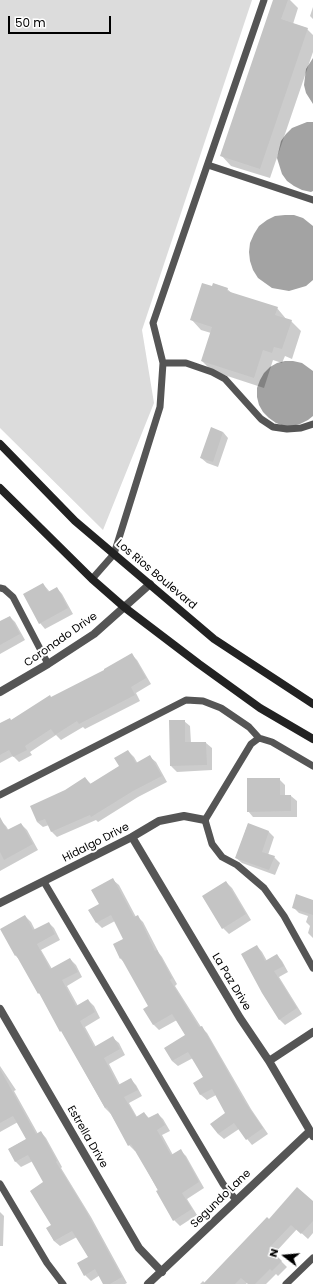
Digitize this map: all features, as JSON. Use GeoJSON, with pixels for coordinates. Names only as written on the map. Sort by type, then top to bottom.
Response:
{"type":"FeatureCollection","features":[{"type":"Feature","properties":{"kind":"main road","name":"Los Rios Boulevard"},"geometry":{"type":"LineString","coordinates":[[0,444],[75,520],[214,639],[313,704]]}},
{"type":"Feature","properties":{"kind":"main road"},"geometry":{"type":"LineString","coordinates":[[0,488],[92,579],[124,607],[260,708],[313,739]]}},
{"type":"Feature","properties":{"kind":"street","name":"Coronado Drive"},"geometry":{"type":"LineString","coordinates":[[0,692],[48,664],[94,634],[150,584]]}},
{"type":"Feature","properties":{"kind":"street","name":"Hidalgo Drive"},"geometry":{"type":"LineString","coordinates":[[0,903],[132,837],[159,821],[184,816],[205,820]]}},
{"type":"Feature","properties":{"kind":"street","name":"La Paz Drive"},"geometry":{"type":"LineString","coordinates":[[132,837],[240,1018],[269,1061],[311,1134]]}},
{"type":"Feature","properties":{"kind":"street","name":"Estrella Drive"},"geometry":{"type":"LineString","coordinates":[[0,1009],[139,1248],[162,1272]]}},
{"type":"Feature","properties":{"kind":"street"},"geometry":{"type":"LineString","coordinates":[[269,1061],[313,1032]]}},
{"type":"Feature","properties":{"kind":"street","name":"Segundo Lane"},"geometry":{"type":"LineString","coordinates":[[148,1284],[236,1200],[311,1134]]}},
{"type":"Feature","properties":{"kind":"lane"},"geometry":{"type":"LineString","coordinates":[[92,579],[114,554],[160,407],[163,363],[153,323],[264,0]]}},
{"type":"Feature","properties":{"kind":"lane"},"geometry":{"type":"LineString","coordinates":[[208,165],[313,200]]}},
{"type":"Feature","properties":{"kind":"lane"},"geometry":{"type":"LineString","coordinates":[[163,363],[186,363],[212,372],[225,379],[261,419],[273,427],[287,429],[301,428],[313,424]]}},
{"type":"Feature","properties":{"kind":"lane"},"geometry":{"type":"LineString","coordinates":[[0,588],[4,589],[13,597],[48,664]]}},
{"type":"Feature","properties":{"kind":"lane"},"geometry":{"type":"LineString","coordinates":[[0,795],[186,700],[203,701],[221,708],[249,727],[259,738],[272,742],[313,766]]}},
{"type":"Feature","properties":{"kind":"lane"},"geometry":{"type":"LineString","coordinates":[[259,738],[250,744],[205,820],[212,844],[222,857],[237,865],[264,888],[284,916],[313,968]]}},
{"type":"Feature","properties":{"kind":"lane"},"geometry":{"type":"LineString","coordinates":[[44,882],[224,1184],[236,1200]]}},
{"type":"Feature","properties":{"kind":"lane"},"geometry":{"type":"LineString","coordinates":[[0,1184],[47,1263],[63,1284]]}},
{"type":"Feature","properties":{"kind":"lane"},"geometry":{"type":"LineString","coordinates":[[289,1283],[313,1258]]}},
{"type":"Feature","properties":{"kind":"shaded area"},"geometry":{"type":"Polygon","coordinates":[[[0,0],[252,0],[142,330],[154,403],[103,530],[0,428],[0,0]]]}},
{"type":"Feature","properties":{"kind":"shaded area"},"geometry":{"type":"Polygon","coordinates":[[[313,58],[313,104],[306,93],[304,85],[306,69],[313,58]]]}},
{"type":"Feature","properties":{"kind":"shaded area"},"geometry":{"type":"Polygon","coordinates":[[[307,122],[313,122],[313,191],[311,192],[302,190],[287,181],[282,174],[277,158],[281,141],[286,134],[292,128],[307,122]]]}},
{"type":"Feature","properties":{"kind":"shaded area"},"geometry":{"type":"Polygon","coordinates":[[[294,215],[303,218],[313,226],[313,280],[306,286],[289,291],[272,288],[258,278],[253,270],[249,252],[250,243],[259,226],[275,216],[294,215]]]}},
{"type":"Feature","properties":{"kind":"shaded area"},"geometry":{"type":"Polygon","coordinates":[[[285,361],[302,363],[313,371],[313,416],[300,424],[292,426],[284,426],[269,418],[259,405],[257,397],[257,388],[264,373],[277,363],[285,361]]]}},
{"type":"Feature","properties":{"kind":"building"},"geometry":{"type":"Polygon","coordinates":[[[273,0],[288,0],[281,19],[308,28],[260,169],[220,156],[273,0]]]}},
{"type":"Feature","properties":{"kind":"building"},"geometry":{"type":"Polygon","coordinates":[[[202,283],[212,286],[213,283],[228,288],[227,291],[278,307],[275,315],[292,320],[282,349],[274,347],[272,353],[263,350],[254,378],[201,361],[212,327],[190,320],[202,283]]]}},
{"type":"Feature","properties":{"kind":"building"},"geometry":{"type":"Polygon","coordinates":[[[211,427],[223,432],[213,462],[200,458],[211,427]]]}},
{"type":"Feature","properties":{"kind":"building"},"geometry":{"type":"Polygon","coordinates":[[[43,583],[48,592],[57,587],[68,608],[39,624],[23,594],[43,583]]]}},
{"type":"Feature","properties":{"kind":"building"},"geometry":{"type":"Polygon","coordinates":[[[10,616],[20,634],[0,645],[0,621],[10,616]]]}},
{"type":"Feature","properties":{"kind":"building"},"geometry":{"type":"Polygon","coordinates":[[[132,653],[146,678],[131,687],[135,695],[79,724],[77,721],[55,735],[51,729],[25,746],[27,750],[13,757],[9,750],[0,755],[0,723],[10,718],[11,720],[50,695],[51,697],[104,670],[132,653]]]}},
{"type":"Feature","properties":{"kind":"building"},"geometry":{"type":"Polygon","coordinates":[[[169,720],[185,720],[185,742],[206,742],[207,765],[170,766],[169,720]]]}},
{"type":"Feature","properties":{"kind":"building"},"geometry":{"type":"Polygon","coordinates":[[[128,750],[136,763],[150,755],[162,776],[133,791],[91,817],[90,815],[51,832],[45,819],[37,822],[30,806],[65,790],[85,777],[90,784],[119,766],[114,758],[128,750]]]}},
{"type":"Feature","properties":{"kind":"building"},"geometry":{"type":"Polygon","coordinates":[[[247,778],[280,778],[280,795],[291,795],[291,811],[247,812],[247,778]]]}},
{"type":"Feature","properties":{"kind":"building"},"geometry":{"type":"Polygon","coordinates":[[[0,817],[7,830],[21,823],[33,844],[4,860],[0,852],[0,817]]]}},
{"type":"Feature","properties":{"kind":"building"},"geometry":{"type":"Polygon","coordinates":[[[248,823],[269,831],[262,852],[275,856],[269,870],[235,858],[248,823]]]}},
{"type":"Feature","properties":{"kind":"building"},"geometry":{"type":"Polygon","coordinates":[[[113,878],[134,917],[138,915],[155,951],[157,950],[172,978],[170,980],[199,1027],[202,1026],[245,1102],[263,1128],[246,1140],[234,1123],[218,1134],[210,1124],[225,1113],[212,1089],[200,1095],[193,1083],[203,1077],[188,1052],[172,1061],[164,1048],[185,1035],[172,1014],[153,1025],[143,1009],[148,1006],[121,958],[120,959],[113,944],[123,939],[111,915],[96,923],[88,910],[99,904],[91,890],[113,878]]]}},
{"type":"Feature","properties":{"kind":"building"},"geometry":{"type":"Polygon","coordinates":[[[226,881],[246,914],[222,929],[202,896],[226,881]]]}},
{"type":"Feature","properties":{"kind":"building"},"geometry":{"type":"Polygon","coordinates":[[[296,894],[313,900],[313,915],[292,908],[296,894]]]}},
{"type":"Feature","properties":{"kind":"building"},"geometry":{"type":"Polygon","coordinates":[[[25,915],[33,930],[49,922],[55,934],[37,944],[50,969],[70,958],[78,972],[62,980],[76,1006],[88,999],[95,1012],[80,1021],[94,1047],[113,1036],[120,1049],[104,1058],[118,1085],[131,1078],[138,1090],[124,1097],[136,1117],[144,1112],[148,1118],[158,1113],[165,1125],[157,1130],[171,1155],[181,1149],[199,1182],[182,1193],[192,1209],[173,1221],[156,1191],[158,1190],[131,1144],[128,1146],[107,1107],[105,1108],[39,993],[38,994],[0,929],[25,915]]]}},
{"type":"Feature","properties":{"kind":"building"},"geometry":{"type":"Polygon","coordinates":[[[257,945],[265,961],[277,954],[284,966],[274,971],[297,1008],[279,1020],[262,993],[241,954],[257,945]]]}},
{"type":"Feature","properties":{"kind":"building"},"geometry":{"type":"Polygon","coordinates":[[[0,1069],[36,1134],[41,1131],[57,1161],[56,1162],[86,1211],[122,1277],[110,1284],[103,1284],[95,1269],[84,1276],[77,1263],[88,1257],[72,1231],[54,1241],[46,1228],[51,1225],[30,1191],[43,1182],[28,1155],[15,1162],[8,1149],[26,1139],[13,1116],[0,1123],[0,1069]]]}},
{"type":"Feature","properties":{"kind":"building"},"geometry":{"type":"Polygon","coordinates":[[[297,1187],[313,1201],[313,1221],[301,1234],[291,1225],[269,1248],[282,1261],[272,1271],[270,1269],[255,1284],[248,1284],[241,1278],[235,1284],[203,1284],[267,1217],[269,1219],[297,1187]]]}}]}
